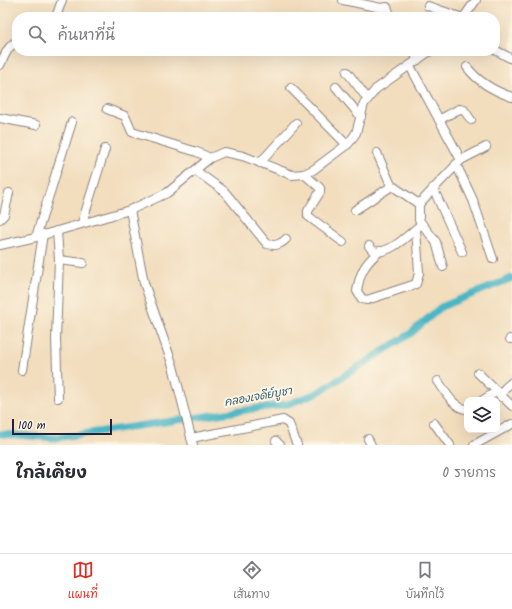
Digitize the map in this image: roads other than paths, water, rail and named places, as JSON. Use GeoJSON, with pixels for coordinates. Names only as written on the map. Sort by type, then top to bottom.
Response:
{"type":"FeatureCollection","features":[{"type":"Feature","properties":{"kind":"street"},"geometry":{"type":"LineString","coordinates":[[58,12],[62,0]]}},
{"type":"Feature","properties":{"kind":"street"},"geometry":{"type":"LineString","coordinates":[[343,0],[381,8],[386,4]]}},
{"type":"Feature","properties":{"kind":"street"},"geometry":{"type":"LineString","coordinates":[[468,12],[476,0]]}},
{"type":"Feature","properties":{"kind":"street"},"geometry":{"type":"LineString","coordinates":[[428,6],[445,12]]}},
{"type":"Feature","properties":{"kind":"street"},"geometry":{"type":"LineString","coordinates":[[0,66],[8,49],[12,45]]}},
{"type":"Feature","properties":{"kind":"street"},"geometry":{"type":"LineString","coordinates":[[500,53],[512,59]]}},
{"type":"Feature","properties":{"kind":"street"},"geometry":{"type":"LineString","coordinates":[[416,56],[418,60]]}},
{"type":"Feature","properties":{"kind":"street"},"geometry":{"type":"LineString","coordinates":[[0,245],[39,236],[130,210],[167,194],[210,158],[224,152],[228,152],[292,175],[304,174],[313,170],[347,145],[356,133],[368,98],[376,89],[423,56]]}},
{"type":"Feature","properties":{"kind":"street"},"geometry":{"type":"LineString","coordinates":[[410,66],[439,120],[459,162],[494,259]]}},
{"type":"Feature","properties":{"kind":"street"},"geometry":{"type":"LineString","coordinates":[[467,67],[472,74],[490,87],[512,97]]}},
{"type":"Feature","properties":{"kind":"street"},"geometry":{"type":"LineString","coordinates":[[347,72],[368,98]]}},
{"type":"Feature","properties":{"kind":"street"},"geometry":{"type":"LineString","coordinates":[[336,87],[361,117]]}},
{"type":"Feature","properties":{"kind":"street"},"geometry":{"type":"LineString","coordinates":[[290,88],[347,145]]}},
{"type":"Feature","properties":{"kind":"street"},"geometry":{"type":"LineString","coordinates":[[108,108],[125,116],[132,132],[197,152],[210,158]]}},
{"type":"Feature","properties":{"kind":"street"},"geometry":{"type":"LineString","coordinates":[[439,120],[458,109],[464,110],[471,120]]}},
{"type":"Feature","properties":{"kind":"street"},"geometry":{"type":"LineString","coordinates":[[0,118],[36,125]]}},
{"type":"Feature","properties":{"kind":"street"},"geometry":{"type":"LineString","coordinates":[[22,370],[39,236],[72,122]]}},
{"type":"Feature","properties":{"kind":"street"},"geometry":{"type":"LineString","coordinates":[[260,163],[296,123]]}},
{"type":"Feature","properties":{"kind":"street"},"geometry":{"type":"LineString","coordinates":[[419,226],[399,242],[369,259],[363,267],[357,291],[362,299],[367,300],[416,284],[419,273],[419,226],[419,220],[418,213],[419,204],[459,162],[486,147]]}},
{"type":"Feature","properties":{"kind":"street"},"geometry":{"type":"LineString","coordinates":[[82,223],[105,149]]}},
{"type":"Feature","properties":{"kind":"street"},"geometry":{"type":"LineString","coordinates":[[377,153],[392,186],[419,204]]}},
{"type":"Feature","properties":{"kind":"street"},"geometry":{"type":"LineString","coordinates":[[196,171],[224,191],[267,244],[273,246],[286,239]]}},
{"type":"Feature","properties":{"kind":"street"},"geometry":{"type":"LineString","coordinates":[[304,174],[320,189],[308,210],[308,216],[344,242]]}},
{"type":"Feature","properties":{"kind":"street"},"geometry":{"type":"LineString","coordinates":[[355,210],[392,186]]}},
{"type":"Feature","properties":{"kind":"street"},"geometry":{"type":"LineString","coordinates":[[433,188],[462,252]]}},
{"type":"Feature","properties":{"kind":"street"},"geometry":{"type":"LineString","coordinates":[[0,220],[4,215],[9,193]]}},
{"type":"Feature","properties":{"kind":"street"},"geometry":{"type":"LineString","coordinates":[[130,210],[144,283],[173,366],[191,439],[283,420],[289,424],[297,445]]}},
{"type":"Feature","properties":{"kind":"street"},"geometry":{"type":"LineString","coordinates":[[419,226],[436,242],[443,267]]}},
{"type":"Feature","properties":{"kind":"street"},"geometry":{"type":"LineString","coordinates":[[57,231],[59,260],[56,339],[58,398]]}},
{"type":"Feature","properties":{"kind":"street"},"geometry":{"type":"LineString","coordinates":[[369,246],[373,251],[380,252]]}},
{"type":"Feature","properties":{"kind":"street"},"geometry":{"type":"LineString","coordinates":[[59,260],[83,262]]}},
{"type":"Feature","properties":{"kind":"street"},"geometry":{"type":"LineString","coordinates":[[478,373],[512,406]]}},
{"type":"Feature","properties":{"kind":"street"},"geometry":{"type":"LineString","coordinates":[[438,381],[456,405],[464,410]]}},
{"type":"Feature","properties":{"kind":"street"},"geometry":{"type":"LineString","coordinates":[[490,397],[498,394],[512,382]]}},
{"type":"Feature","properties":{"kind":"street"},"geometry":{"type":"LineString","coordinates":[[434,423],[450,445]]}},
{"type":"Feature","properties":{"kind":"street"},"geometry":{"type":"LineString","coordinates":[[474,445],[512,424]]}},
{"type":"Feature","properties":{"kind":"waterway","name":"คลองเจดีย์บูชา"},"geometry":{"type":"LineString","coordinates":[[0,434],[56,438],[288,404],[317,393],[410,334],[441,307],[512,278]]}}]}
